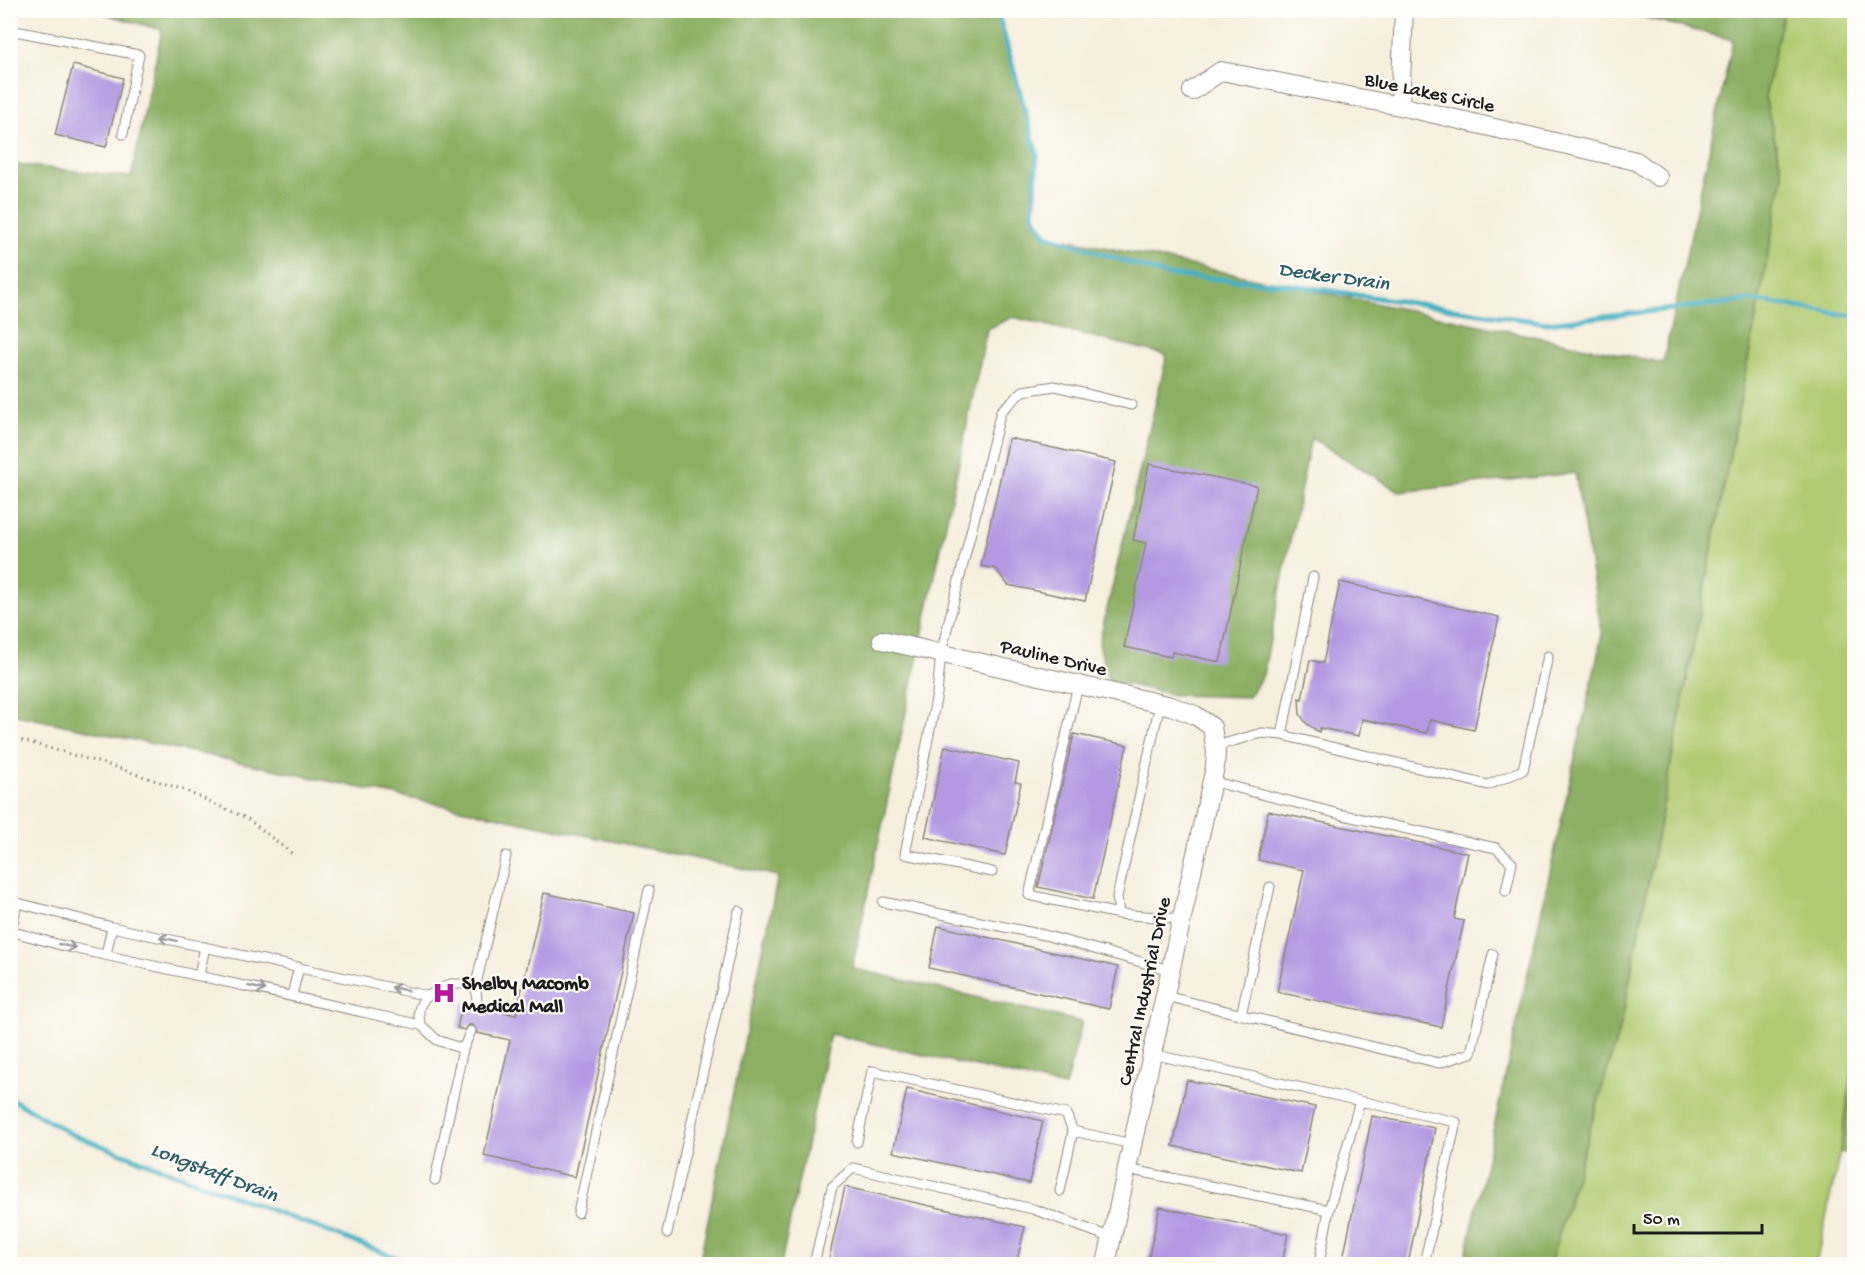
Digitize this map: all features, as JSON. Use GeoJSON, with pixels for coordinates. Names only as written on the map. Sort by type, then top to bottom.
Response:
{"type":"FeatureCollection","features":[{"type":"Feature","properties":{"kind":"street"},"geometry":{"type":"LineString","coordinates":[[1400,106],[1404,10]]}},
{"type":"Feature","properties":{"kind":"street","name":"Blue Lakes Circle"},"geometry":{"type":"LineString","coordinates":[[1192,91],[1221,72],[1400,106],[1636,161],[1658,177]]}},
{"type":"Feature","properties":{"kind":"street","name":"Pauline Drive"},"geometry":{"type":"LineString","coordinates":[[882,640],[1160,704],[1195,715],[1212,727]]}},
{"type":"Feature","properties":{"kind":"street","name":"Central Industrial Drive"},"geometry":{"type":"LineString","coordinates":[[1106,1264],[1211,782],[1216,746],[1212,727]]}},
{"type":"Feature","properties":{"kind":"lane"},"geometry":{"type":"LineString","coordinates":[[10,30],[139,55],[123,134]]}},
{"type":"Feature","properties":{"kind":"lane"},"geometry":{"type":"LineString","coordinates":[[992,872],[904,854],[937,694],[941,653],[1001,411],[1023,391],[1056,386],[1131,405]]}},
{"type":"Feature","properties":{"kind":"lane"},"geometry":{"type":"LineString","coordinates":[[1282,735],[1312,577]]}},
{"type":"Feature","properties":{"kind":"lane"},"geometry":{"type":"LineString","coordinates":[[1216,746],[1262,733],[1282,735],[1488,785],[1523,770],[1548,656]]}},
{"type":"Feature","properties":{"kind":"lane"},"geometry":{"type":"LineString","coordinates":[[1077,684],[1029,895],[1119,914],[1182,919]]}},
{"type":"Feature","properties":{"kind":"lane"},"geometry":{"type":"LineString","coordinates":[[1119,914],[1116,897],[1160,704]]}},
{"type":"Feature","properties":{"kind":"lane"},"geometry":{"type":"LineString","coordinates":[[1211,782],[1343,815],[1496,848],[1512,863],[1506,891]]}},
{"type":"Feature","properties":{"kind":"lane"},"geometry":{"type":"LineString","coordinates":[[477,1006],[476,984],[506,856]]}},
{"type":"Feature","properties":{"kind":"lane"},"geometry":{"type":"LineString","coordinates":[[1241,1015],[1270,887]]}},
{"type":"Feature","properties":{"kind":"lane"},"geometry":{"type":"LineString","coordinates":[[578,1213],[650,890]]}},
{"type":"Feature","properties":{"kind":"lane"},"geometry":{"type":"LineString","coordinates":[[428,996],[112,927],[14,902],[11,931],[421,1025],[437,1040],[463,1048]]}},
{"type":"Feature","properties":{"kind":"lane"},"geometry":{"type":"LineString","coordinates":[[883,902],[1044,935],[1170,970]]}},
{"type":"Feature","properties":{"kind":"lane"},"geometry":{"type":"LineString","coordinates":[[668,1233],[739,911]]}},
{"type":"Feature","properties":{"kind":"lane"},"geometry":{"type":"LineString","coordinates":[[106,954],[112,927]]}},
{"type":"Feature","properties":{"kind":"lane"},"geometry":{"type":"LineString","coordinates":[[199,975],[205,947]]}},
{"type":"Feature","properties":{"kind":"lane"},"geometry":{"type":"LineString","coordinates":[[1165,996],[1439,1063],[1471,1053],[1493,954]]}},
{"type":"Feature","properties":{"kind":"lane"},"geometry":{"type":"LineString","coordinates":[[292,995],[299,967]]}},
{"type":"Feature","properties":{"kind":"lane"},"geometry":{"type":"LineString","coordinates":[[421,1025],[418,1015],[421,1002],[428,996],[450,984],[476,984]]}},
{"type":"Feature","properties":{"kind":"lane"},"geometry":{"type":"LineString","coordinates":[[435,1180],[463,1048],[471,1031]]}},
{"type":"Feature","properties":{"kind":"lane"},"geometry":{"type":"LineString","coordinates":[[1152,1054],[1456,1122],[1424,1264]]}},
{"type":"Feature","properties":{"kind":"lane"},"geometry":{"type":"LineString","coordinates":[[857,1142],[872,1071],[1066,1114],[1073,1131],[1060,1191]]}},
{"type":"Feature","properties":{"kind":"lane"},"geometry":{"type":"LineString","coordinates":[[1319,1264],[1329,1210],[1360,1101]]}},
{"type":"Feature","properties":{"kind":"lane"},"geometry":{"type":"LineString","coordinates":[[1073,1131],[1132,1144]]}},
{"type":"Feature","properties":{"kind":"lane"},"geometry":{"type":"LineString","coordinates":[[814,1264],[832,1187],[853,1168],[1033,1209],[1112,1238]]}},
{"type":"Feature","properties":{"kind":"lane"},"geometry":{"type":"LineString","coordinates":[[1127,1170],[1329,1210]]}},
{"type":"Feature","properties":{"kind":"path"},"geometry":{"type":"LineString","coordinates":[[10,737],[112,766],[184,790],[248,819],[295,856]]}},
{"type":"Feature","properties":{"kind":"green space"},"geometry":{"type":"Polygon","coordinates":[[[94,11],[997,11],[1037,154],[1033,215],[1046,235],[1663,363],[1733,40],[1619,11],[1784,11],[1765,97],[1783,176],[1622,1020],[1550,1264],[1464,1264],[1602,635],[1575,473],[1400,492],[1311,438],[1263,675],[1249,697],[1174,695],[1108,680],[1099,643],[1167,355],[1013,317],[987,329],[852,968],[1082,1022],[1065,1087],[830,1034],[781,1264],[699,1264],[778,876],[11,714],[11,164],[131,177],[162,30],[94,11]]]}},
{"type":"Feature","properties":{"kind":"green space"},"geometry":{"type":"Polygon","coordinates":[[[1783,11],[1854,11],[1854,1060],[1840,1152],[1816,1264],[1550,1264],[1622,1020],[1783,176],[1765,97],[1783,11]]]}},
{"type":"Feature","properties":{"kind":"green space"},"geometry":{"type":"Polygon","coordinates":[[[1854,1060],[1854,1155],[1840,1152],[1854,1060]]]}},
{"type":"Feature","properties":{"kind":"building"},"geometry":{"type":"Polygon","coordinates":[[[73,65],[123,78],[106,147],[55,135],[73,65]]]}},
{"type":"Feature","properties":{"kind":"building"},"geometry":{"type":"Polygon","coordinates":[[[1009,438],[1116,462],[1085,601],[1008,585],[996,569],[981,566],[1009,438]]]}},
{"type":"Feature","properties":{"kind":"building"},"geometry":{"type":"Polygon","coordinates":[[[1149,464],[1257,486],[1220,662],[1172,652],[1171,657],[1124,647],[1146,543],[1133,540],[1149,464]]]}},
{"type":"Feature","properties":{"kind":"building"},"geometry":{"type":"Polygon","coordinates":[[[1340,582],[1499,617],[1474,730],[1430,720],[1427,733],[1362,719],[1359,736],[1320,728],[1319,732],[1306,723],[1300,714],[1299,698],[1302,699],[1310,660],[1323,663],[1340,582]]]}},
{"type":"Feature","properties":{"kind":"building"},"geometry":{"type":"Polygon","coordinates":[[[1074,734],[1127,745],[1093,899],[1038,887],[1074,734]]]}},
{"type":"Feature","properties":{"kind":"building"},"geometry":{"type":"Polygon","coordinates":[[[945,746],[1019,763],[1015,782],[1021,783],[1005,855],[925,837],[945,746]]]}},
{"type":"Feature","properties":{"kind":"building"},"geometry":{"type":"Polygon","coordinates":[[[1268,811],[1468,853],[1454,919],[1464,921],[1441,1027],[1277,992],[1304,870],[1258,860],[1268,811]]]}},
{"type":"Feature","properties":{"kind":"building"},"geometry":{"type":"Polygon","coordinates":[[[544,893],[634,913],[575,1177],[484,1156],[510,1040],[477,1033],[473,1025],[468,1025],[464,1030],[457,1028],[463,1002],[470,1004],[474,1012],[480,1012],[483,1007],[516,1015],[544,893]]]}},
{"type":"Feature","properties":{"kind":"building"},"geometry":{"type":"Polygon","coordinates":[[[938,926],[1118,967],[1109,1009],[929,968],[938,926]]]}},
{"type":"Feature","properties":{"kind":"building"},"geometry":{"type":"Polygon","coordinates":[[[1187,1080],[1315,1107],[1301,1173],[1173,1146],[1187,1080]]]}},
{"type":"Feature","properties":{"kind":"building"},"geometry":{"type":"Polygon","coordinates":[[[907,1089],[1043,1121],[1029,1183],[893,1152],[907,1089]]]}},
{"type":"Feature","properties":{"kind":"building"},"geometry":{"type":"Polygon","coordinates":[[[1372,1116],[1435,1128],[1408,1264],[1342,1264],[1372,1116]]]}},
{"type":"Feature","properties":{"kind":"building"},"geometry":{"type":"Polygon","coordinates":[[[845,1187],[1025,1227],[1016,1264],[828,1263],[845,1187]]]}},
{"type":"Feature","properties":{"kind":"building"},"geometry":{"type":"Polygon","coordinates":[[[1160,1207],[1288,1234],[1282,1264],[1147,1264],[1160,1207]]]}},
{"type":"Feature","properties":{"kind":"waterway","name":"Decker Drain"},"geometry":{"type":"LineString","coordinates":[[997,10],[1037,154],[1033,215],[1046,235],[1166,275],[1285,284],[1547,323],[1752,300],[1854,316]]}},
{"type":"Feature","properties":{"kind":"waterway","name":"Longstaff Drain"},"geometry":{"type":"LineString","coordinates":[[10,1098],[71,1134],[413,1264]]}},
{"type":"Feature","properties":{"kind":"place","name":"Shelby Macomb Medical Mall"},"geometry":{"type":"Point","coordinates":[444,993]}}]}
